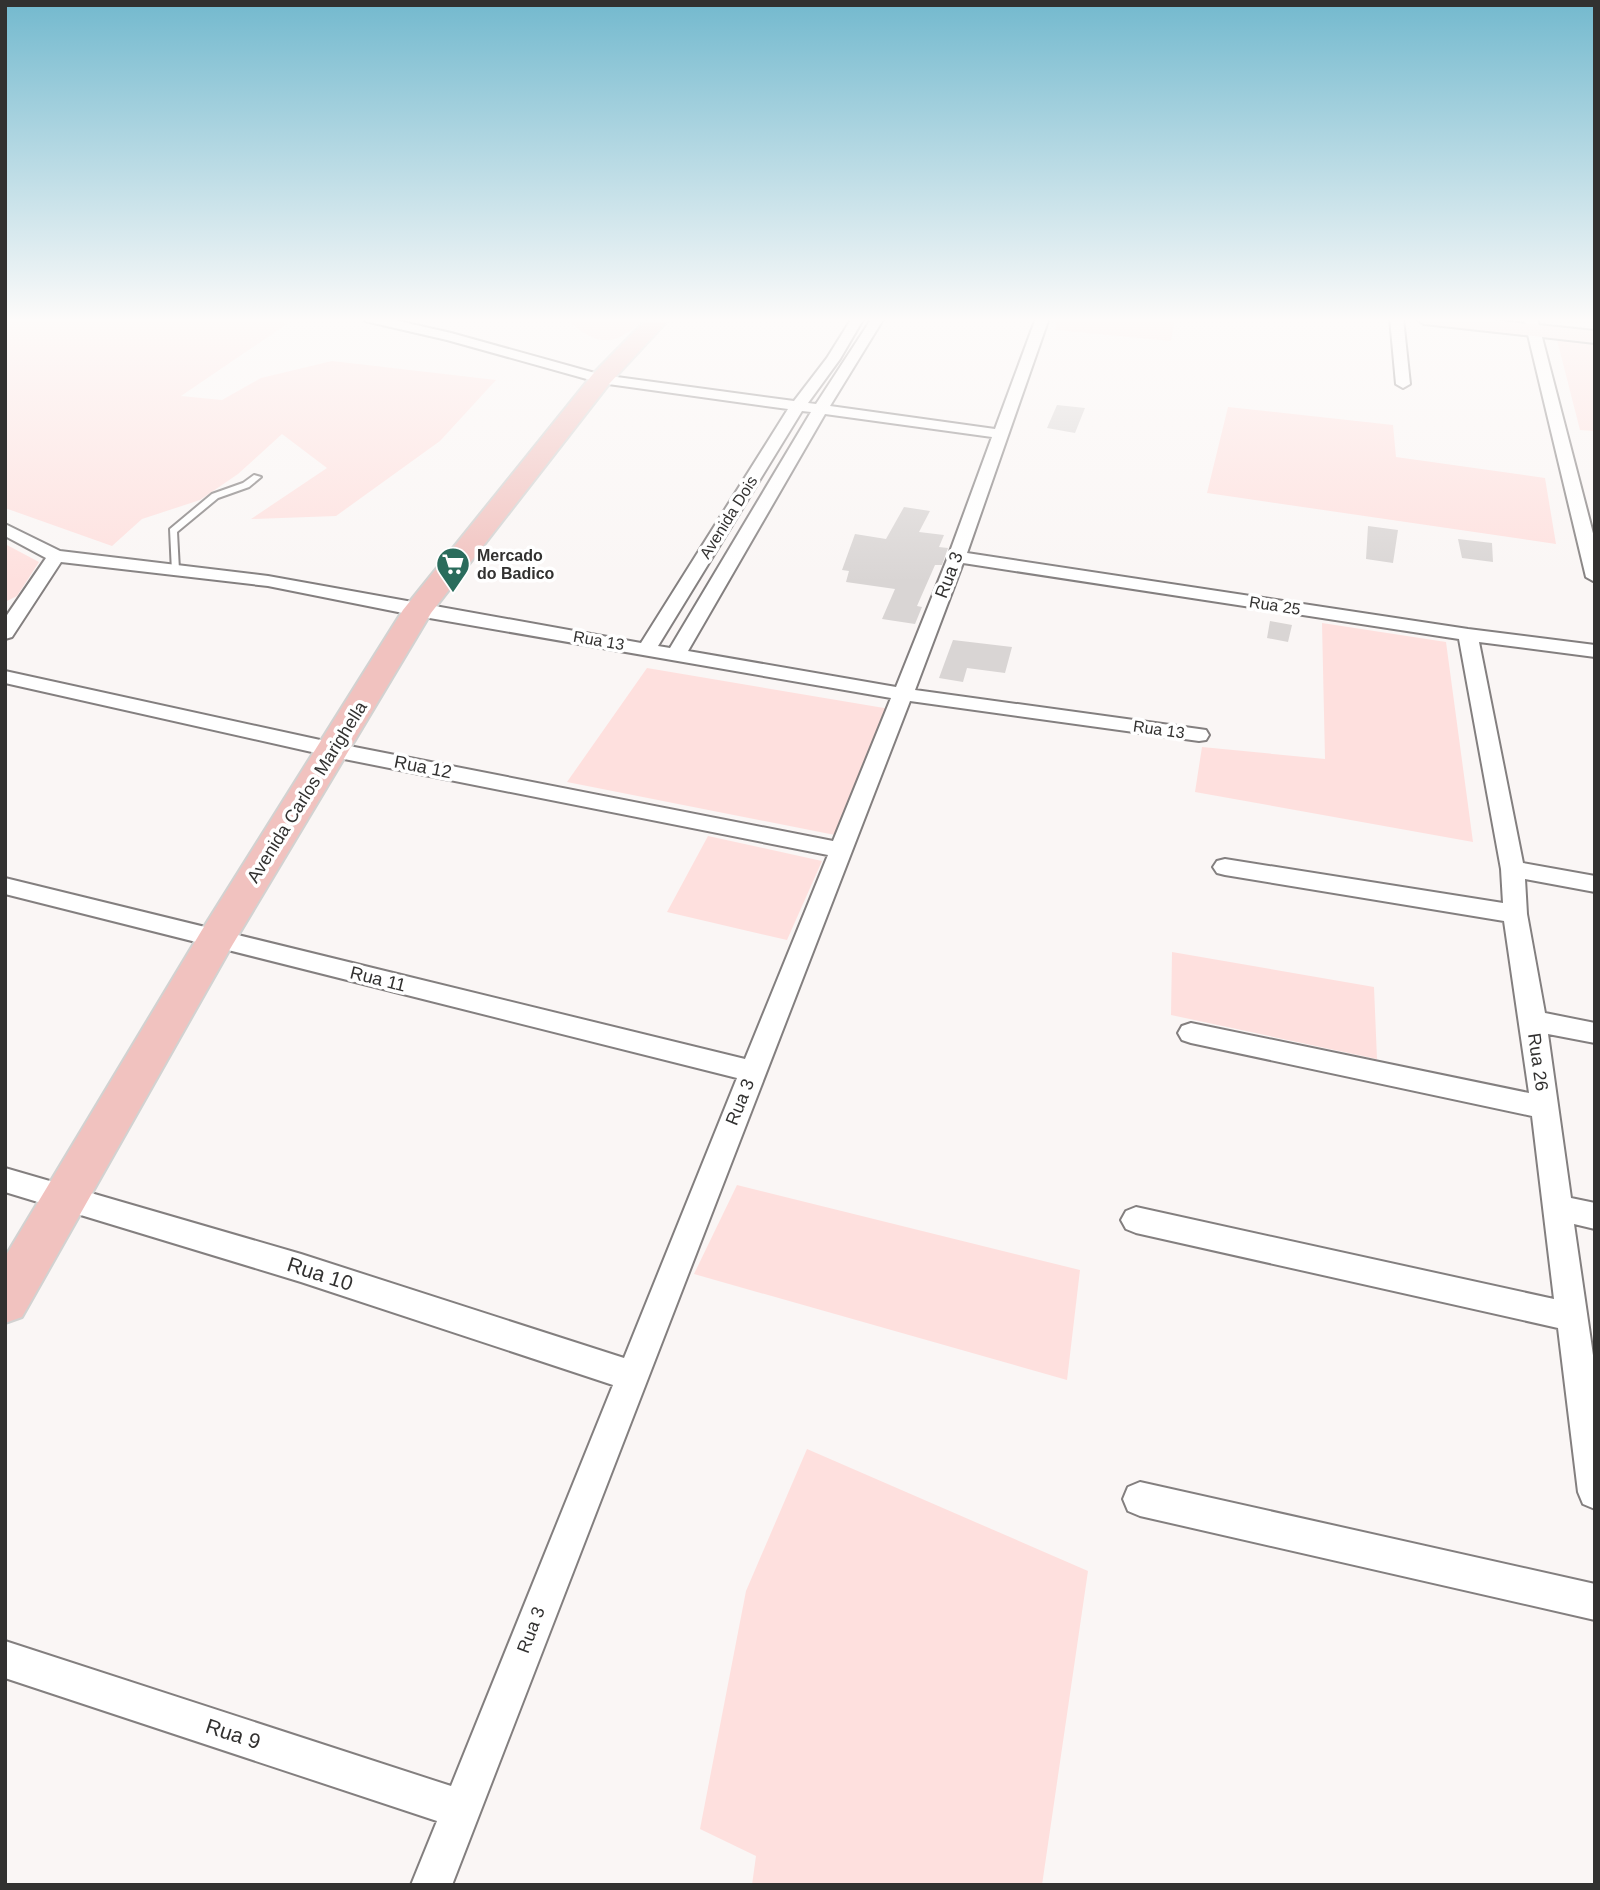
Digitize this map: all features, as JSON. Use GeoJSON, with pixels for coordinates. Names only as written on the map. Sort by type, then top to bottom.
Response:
{"type":"FeatureCollection","features":[{"type":"Feature","properties":{"kind":"main road","name":"Avenida Carlos Marighella"},"geometry":{"type":"LineString","coordinates":[[5,1301],[216,940],[418,610],[579,406]]}},
{"type":"Feature","properties":{"kind":"street"},"geometry":{"type":"LineString","coordinates":[[791,406],[1001,434]]}},
{"type":"Feature","properties":{"kind":"street","name":"Avenida Dois"},"geometry":{"type":"LineString","coordinates":[[676,654],[822,406]]}},
{"type":"Feature","properties":{"kind":"street","name":"Rua 3"},"geometry":{"type":"LineString","coordinates":[[431,1885],[957,557],[1011,406]]}},
{"type":"Feature","properties":{"kind":"street"},"geometry":{"type":"LineString","coordinates":[[1552,406],[1595,577]]}},
{"type":"Feature","properties":{"kind":"street","name":"Avenida Dois"},"geometry":{"type":"LineString","coordinates":[[647,648],[797,407]]}},
{"type":"Feature","properties":{"kind":"street","name":"Rua 13"},"geometry":{"type":"LineString","coordinates":[[5,529],[57,556],[268,581],[418,610],[903,694],[1199,735]]}},
{"type":"Feature","properties":{"kind":"street"},"geometry":{"type":"LineString","coordinates":[[5,633],[57,556]]}},
{"type":"Feature","properties":{"kind":"street","name":"Rua 25"},"geometry":{"type":"LineString","coordinates":[[957,557],[1468,635],[1595,651]]}},
{"type":"Feature","properties":{"kind":"street","name":"Rua 26"},"geometry":{"type":"LineString","coordinates":[[1468,635],[1513,869],[1515,914],[1533,1021],[1557,1208],[1593,1450],[1595,1492]]}},
{"type":"Feature","properties":{"kind":"street","name":"Rua 12"},"geometry":{"type":"LineString","coordinates":[[5,677],[334,750],[842,850]]}},
{"type":"Feature","properties":{"kind":"street"},"geometry":{"type":"LineString","coordinates":[[1225,867],[1515,914]]}},
{"type":"Feature","properties":{"kind":"street"},"geometry":{"type":"LineString","coordinates":[[1513,869],[1595,884]]}},
{"type":"Feature","properties":{"kind":"street","name":"Rua 11"},"geometry":{"type":"LineString","coordinates":[[5,886],[752,1071]]}},
{"type":"Feature","properties":{"kind":"street"},"geometry":{"type":"LineString","coordinates":[[1533,1021],[1595,1033]]}},
{"type":"Feature","properties":{"kind":"street"},"geometry":{"type":"LineString","coordinates":[[1191,1033],[1544,1107]]}},
{"type":"Feature","properties":{"kind":"street","name":"Rua 10"},"geometry":{"type":"LineString","coordinates":[[5,1180],[301,1268],[631,1376]]}},
{"type":"Feature","properties":{"kind":"street"},"geometry":{"type":"LineString","coordinates":[[1557,1208],[1595,1216]]}},
{"type":"Feature","properties":{"kind":"street"},"geometry":{"type":"LineString","coordinates":[[1136,1220],[1573,1317]]}},
{"type":"Feature","properties":{"kind":"street"},"geometry":{"type":"LineString","coordinates":[[1140,1499],[1595,1602]]}},
{"type":"Feature","properties":{"kind":"street","name":"Rua 9"},"geometry":{"type":"LineString","coordinates":[[5,1659],[461,1809]]}},
{"type":"Feature","properties":{"kind":"lane"},"geometry":{"type":"LineString","coordinates":[[175,570],[173,531],[215,496],[246,485],[257,477]]}},
{"type":"Feature","properties":{"kind":"shaded area"},"geometry":{"type":"Polygon","coordinates":[[[5,406],[472,406],[440,441],[336,516],[251,519],[327,468],[282,434],[238,474],[200,500],[142,519],[112,546],[5,508],[5,406]]]}},
{"type":"Feature","properties":{"kind":"shaded area"},"geometry":{"type":"Polygon","coordinates":[[[1574,406],[1595,406],[1595,431],[1580,430],[1574,406]]]}},
{"type":"Feature","properties":{"kind":"shaded area"},"geometry":{"type":"Polygon","coordinates":[[[1228,407],[1393,425],[1396,457],[1545,478],[1556,544],[1207,493],[1228,407]]]}},
{"type":"Feature","properties":{"kind":"shaded area"},"geometry":{"type":"Polygon","coordinates":[[[5,544],[39,562],[17,596],[5,602],[5,544]]]}},
{"type":"Feature","properties":{"kind":"shaded area"},"geometry":{"type":"Polygon","coordinates":[[[1322,623],[1446,642],[1473,842],[1195,792],[1202,747],[1325,759],[1322,623]]]}},
{"type":"Feature","properties":{"kind":"shaded area"},"geometry":{"type":"Polygon","coordinates":[[[647,668],[890,709],[840,836],[567,782],[647,668]]]}},
{"type":"Feature","properties":{"kind":"shaded area"},"geometry":{"type":"Polygon","coordinates":[[[708,836],[822,861],[787,940],[667,912],[708,836]]]}},
{"type":"Feature","properties":{"kind":"shaded area"},"geometry":{"type":"Polygon","coordinates":[[[1172,952],[1374,987],[1377,1059],[1171,1015],[1172,952]]]}},
{"type":"Feature","properties":{"kind":"shaded area"},"geometry":{"type":"Polygon","coordinates":[[[737,1185],[1080,1270],[1067,1380],[694,1274],[737,1185]]]}},
{"type":"Feature","properties":{"kind":"shaded area"},"geometry":{"type":"Polygon","coordinates":[[[807,1449],[1088,1571],[1042,1885],[752,1885],[756,1856],[700,1829],[746,1591],[807,1449]]]}},
{"type":"Feature","properties":{"kind":"building"},"geometry":{"type":"Polygon","coordinates":[[[1056,406],[1085,408],[1075,433],[1047,428],[1056,406]]]}},
{"type":"Feature","properties":{"kind":"building"},"geometry":{"type":"Polygon","coordinates":[[[904,507],[930,511],[919,532],[944,535],[939,547],[948,548],[942,565],[935,565],[917,606],[922,607],[915,624],[882,619],[895,589],[846,582],[849,571],[842,570],[855,534],[886,539],[904,507]]]}},
{"type":"Feature","properties":{"kind":"building"},"geometry":{"type":"Polygon","coordinates":[[[1368,526],[1398,530],[1393,563],[1366,559],[1368,526]]]}},
{"type":"Feature","properties":{"kind":"building"},"geometry":{"type":"Polygon","coordinates":[[[1458,539],[1492,543],[1493,562],[1462,558],[1458,539]]]}},
{"type":"Feature","properties":{"kind":"building"},"geometry":{"type":"Polygon","coordinates":[[[1270,621],[1292,625],[1288,642],[1267,638],[1270,621]]]}},
{"type":"Feature","properties":{"kind":"building"},"geometry":{"type":"Polygon","coordinates":[[[953,640],[1012,647],[1005,673],[967,668],[963,682],[939,678],[953,640]]]}},
{"type":"Feature","properties":{"kind":"place","name":"Mercado do Badico"},"geometry":{"type":"Point","coordinates":[453,594]}}]}
